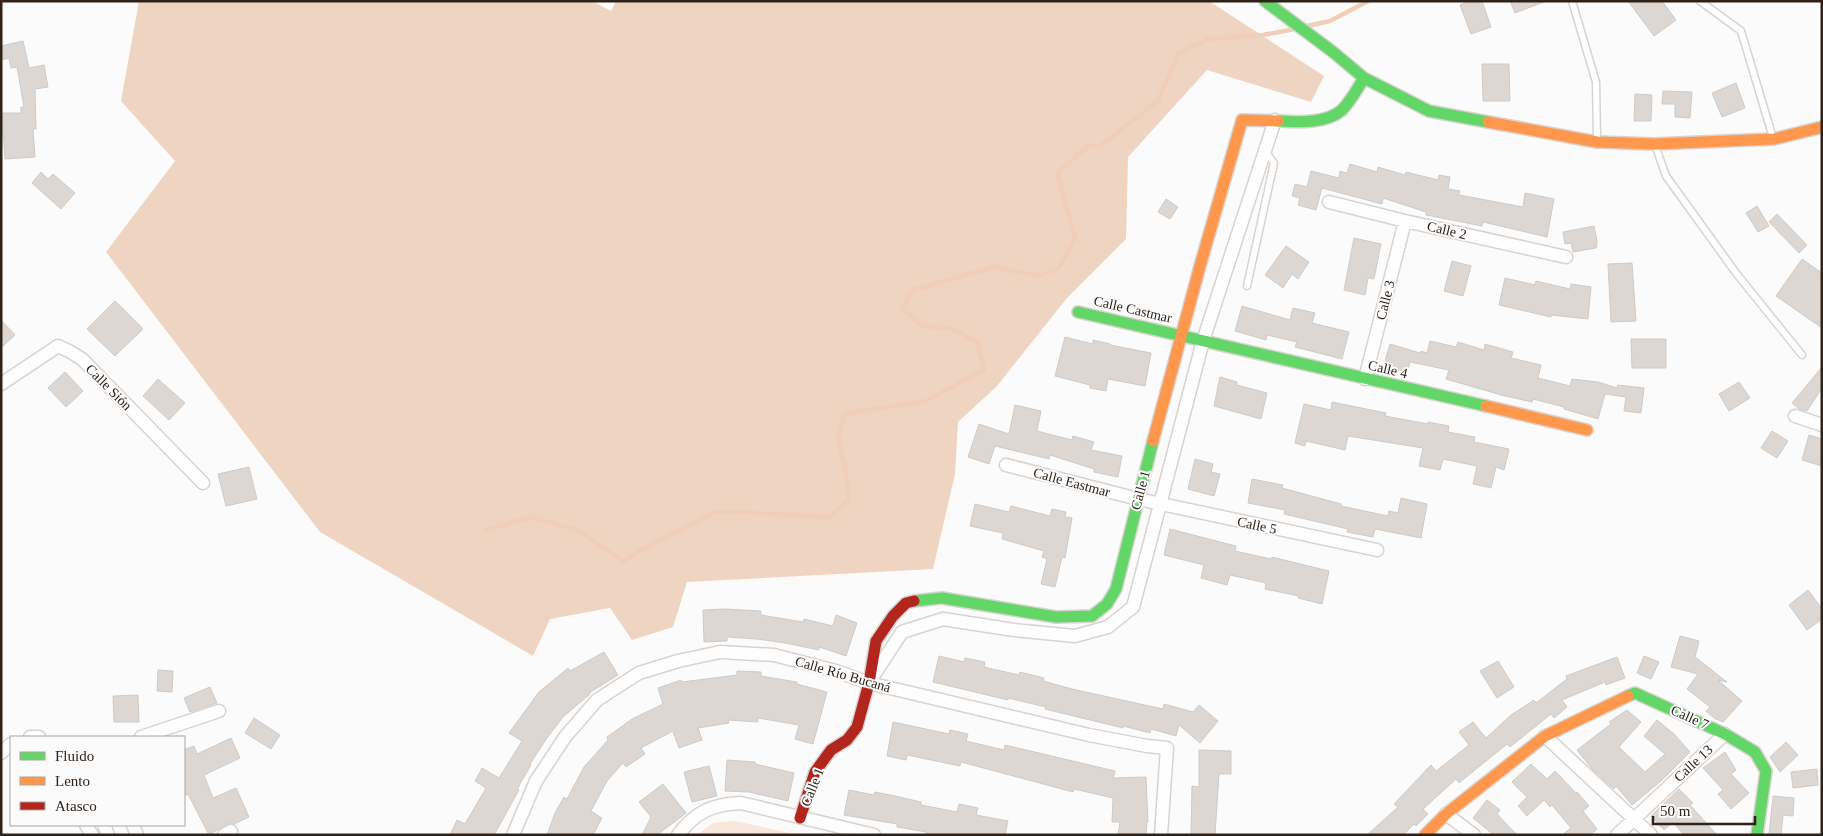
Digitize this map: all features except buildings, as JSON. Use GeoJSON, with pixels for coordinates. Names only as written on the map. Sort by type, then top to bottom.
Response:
{"type":"FeatureCollection","features":[{"type":"Feature","properties":{"kind":"street"},"geometry":{"type":"LineString","coordinates":[[1265,1],[1364,78],[1429,111],[1597,142],[1654,144],[1774,139],[1822,127]]}},
{"type":"Feature","properties":{"kind":"street","name":"Calle 1"},"geometry":{"type":"LineString","coordinates":[[800,818],[816,772],[831,750],[848,740],[857,727],[869,683],[876,641],[893,616],[906,603],[942,598],[1056,617],[1092,616],[1107,604],[1116,589],[1200,266],[1242,120],[1308,120],[1333,116],[1346,105],[1364,78]]}},
{"type":"Feature","properties":{"kind":"street","name":"Calle 1"},"geometry":{"type":"LineString","coordinates":[[869,683],[902,632],[943,619],[1014,630],[1076,636],[1108,627],[1133,608],[1203,341],[1275,120]]}},
{"type":"Feature","properties":{"kind":"street","name":"Calle 2"},"geometry":{"type":"LineString","coordinates":[[1329,202],[1566,257]]}},
{"type":"Feature","properties":{"kind":"street","name":"Calle 3"},"geometry":{"type":"LineString","coordinates":[[1365,379],[1405,221]]}},
{"type":"Feature","properties":{"kind":"street","name":"Calle Castmar"},"geometry":{"type":"LineString","coordinates":[[1078,312],[1182,336]]}},
{"type":"Feature","properties":{"kind":"street","name":"Calle 4"},"geometry":{"type":"LineString","coordinates":[[1182,336],[1587,430]]}},
{"type":"Feature","properties":{"kind":"street","name":"Calle Sión"},"geometry":{"type":"LineString","coordinates":[[1,384],[58,346],[69,351],[82,359],[203,483]]}},
{"type":"Feature","properties":{"kind":"street"},"geometry":{"type":"LineString","coordinates":[[1795,416],[1822,425]]}},
{"type":"Feature","properties":{"kind":"street","name":"Calle Eastmar"},"geometry":{"type":"LineString","coordinates":[[1006,465],[1138,499]]}},
{"type":"Feature","properties":{"kind":"street","name":"Calle 5"},"geometry":{"type":"LineString","coordinates":[[1138,499],[1377,550]]}},
{"type":"Feature","properties":{"kind":"street","name":"Calle Río Bucaná"},"geometry":{"type":"LineString","coordinates":[[513,835],[536,781],[565,737],[597,700],[639,673],[678,660],[720,652],[774,655],[836,671],[869,683],[1089,735],[1167,748],[1161,835]]}},
{"type":"Feature","properties":{"kind":"street","name":"Calle 7"},"geometry":{"type":"LineString","coordinates":[[1425,835],[1446,814],[1545,736],[1635,693],[1725,734],[1755,752],[1766,771],[1757,835]]}},
{"type":"Feature","properties":{"kind":"street"},"geometry":{"type":"LineString","coordinates":[[144,736],[219,711]]}},
{"type":"Feature","properties":{"kind":"street","name":"Calle 13"},"geometry":{"type":"LineString","coordinates":[[1617,835],[1725,734]]}},
{"type":"Feature","properties":{"kind":"street"},"geometry":{"type":"LineString","coordinates":[[1545,736],[1651,835]]}},
{"type":"Feature","properties":{"kind":"street"},"geometry":{"type":"LineString","coordinates":[[678,835],[687,822],[704,811],[722,804],[741,803],[874,835]]}},
{"type":"Feature","properties":{"kind":"street"},"geometry":{"type":"LineString","coordinates":[[1446,814],[1474,835]]}},
{"type":"Feature","properties":{"kind":"lane"},"geometry":{"type":"LineString","coordinates":[[1572,1],[1596,82],[1597,142]]}},
{"type":"Feature","properties":{"kind":"lane"},"geometry":{"type":"LineString","coordinates":[[1700,1],[1741,31],[1774,139]]}},
{"type":"Feature","properties":{"kind":"lane"},"geometry":{"type":"LineString","coordinates":[[1654,144],[1666,176],[1736,273],[1802,355]]}},
{"type":"Feature","properties":{"kind":"lane"},"geometry":{"type":"LineString","coordinates":[[1247,286],[1274,163],[1265,151]]}},
{"type":"Feature","properties":{"kind":"shaded area"},"geometry":{"type":"Polygon","coordinates":[[[139,1],[592,1],[611,11],[616,1],[1209,1],[1324,76],[1311,102],[1207,70],[1128,157],[1126,239],[1067,298],[997,386],[958,422],[955,474],[933,569],[687,582],[673,627],[632,640],[610,608],[550,619],[533,656],[320,532],[106,252],[175,161],[121,101],[139,1]]]}},
{"type":"Feature","properties":{"kind":"shaded area"},"geometry":{"type":"Polygon","coordinates":[[[735,821],[799,835],[697,835],[713,823],[735,821]]]}},
{"type":"Feature","properties":{"kind":"waterway"},"geometry":{"type":"LineString","coordinates":[[1307,26],[1330,21],[1368,1]]}},
{"type":"Feature","properties":{"kind":"waterway"},"geometry":{"type":"LineString","coordinates":[[486,530],[531,517],[577,530],[623,561],[663,538],[717,511],[830,517],[849,499],[838,437],[844,414],[926,401],[984,370],[977,341],[949,328],[922,326],[902,308],[913,290],[994,267],[1038,276],[1059,268],[1075,238],[1057,173],[1089,145],[1099,147],[1158,101],[1179,53],[1208,39],[1263,35],[1295,29]]}},
{"type":"Feature","properties":{"kind":"traffic: fast"},"geometry":{"type":"LineString","coordinates":[[1265,1],[1364,78],[1429,111],[1488,122]]}},
{"type":"Feature","properties":{"kind":"traffic: fast"},"geometry":{"type":"LineString","coordinates":[[1278,121],[1312,121],[1335,115],[1348,103],[1364,78]]}},
{"type":"Feature","properties":{"kind":"traffic: fast"},"geometry":{"type":"LineString","coordinates":[[1078,312],[1486,406]]}},
{"type":"Feature","properties":{"kind":"traffic: fast"},"geometry":{"type":"LineString","coordinates":[[914,601],[942,598],[1056,617],[1092,616],[1107,604],[1116,589],[1153,441]]}},
{"type":"Feature","properties":{"kind":"traffic: fast"},"geometry":{"type":"LineString","coordinates":[[1628,696],[1635,693],[1725,734],[1755,752],[1766,771],[1757,835]]}},
{"type":"Feature","properties":{"kind":"traffic: slow"},"geometry":{"type":"LineString","coordinates":[[1153,441],[1242,120],[1278,121]]}},
{"type":"Feature","properties":{"kind":"traffic: slow"},"geometry":{"type":"LineString","coordinates":[[1488,122],[1597,142],[1654,144],[1774,139],[1822,127]]}},
{"type":"Feature","properties":{"kind":"traffic: slow"},"geometry":{"type":"LineString","coordinates":[[1486,406],[1587,430]]}},
{"type":"Feature","properties":{"kind":"traffic: slow"},"geometry":{"type":"LineString","coordinates":[[1425,835],[1446,814],[1545,736],[1628,696]]}},
{"type":"Feature","properties":{"kind":"traffic: jam"},"geometry":{"type":"LineString","coordinates":[[800,818],[815,772],[831,750],[847,740],[857,727],[869,683],[876,641],[893,616],[906,603],[914,601]]}}]}
